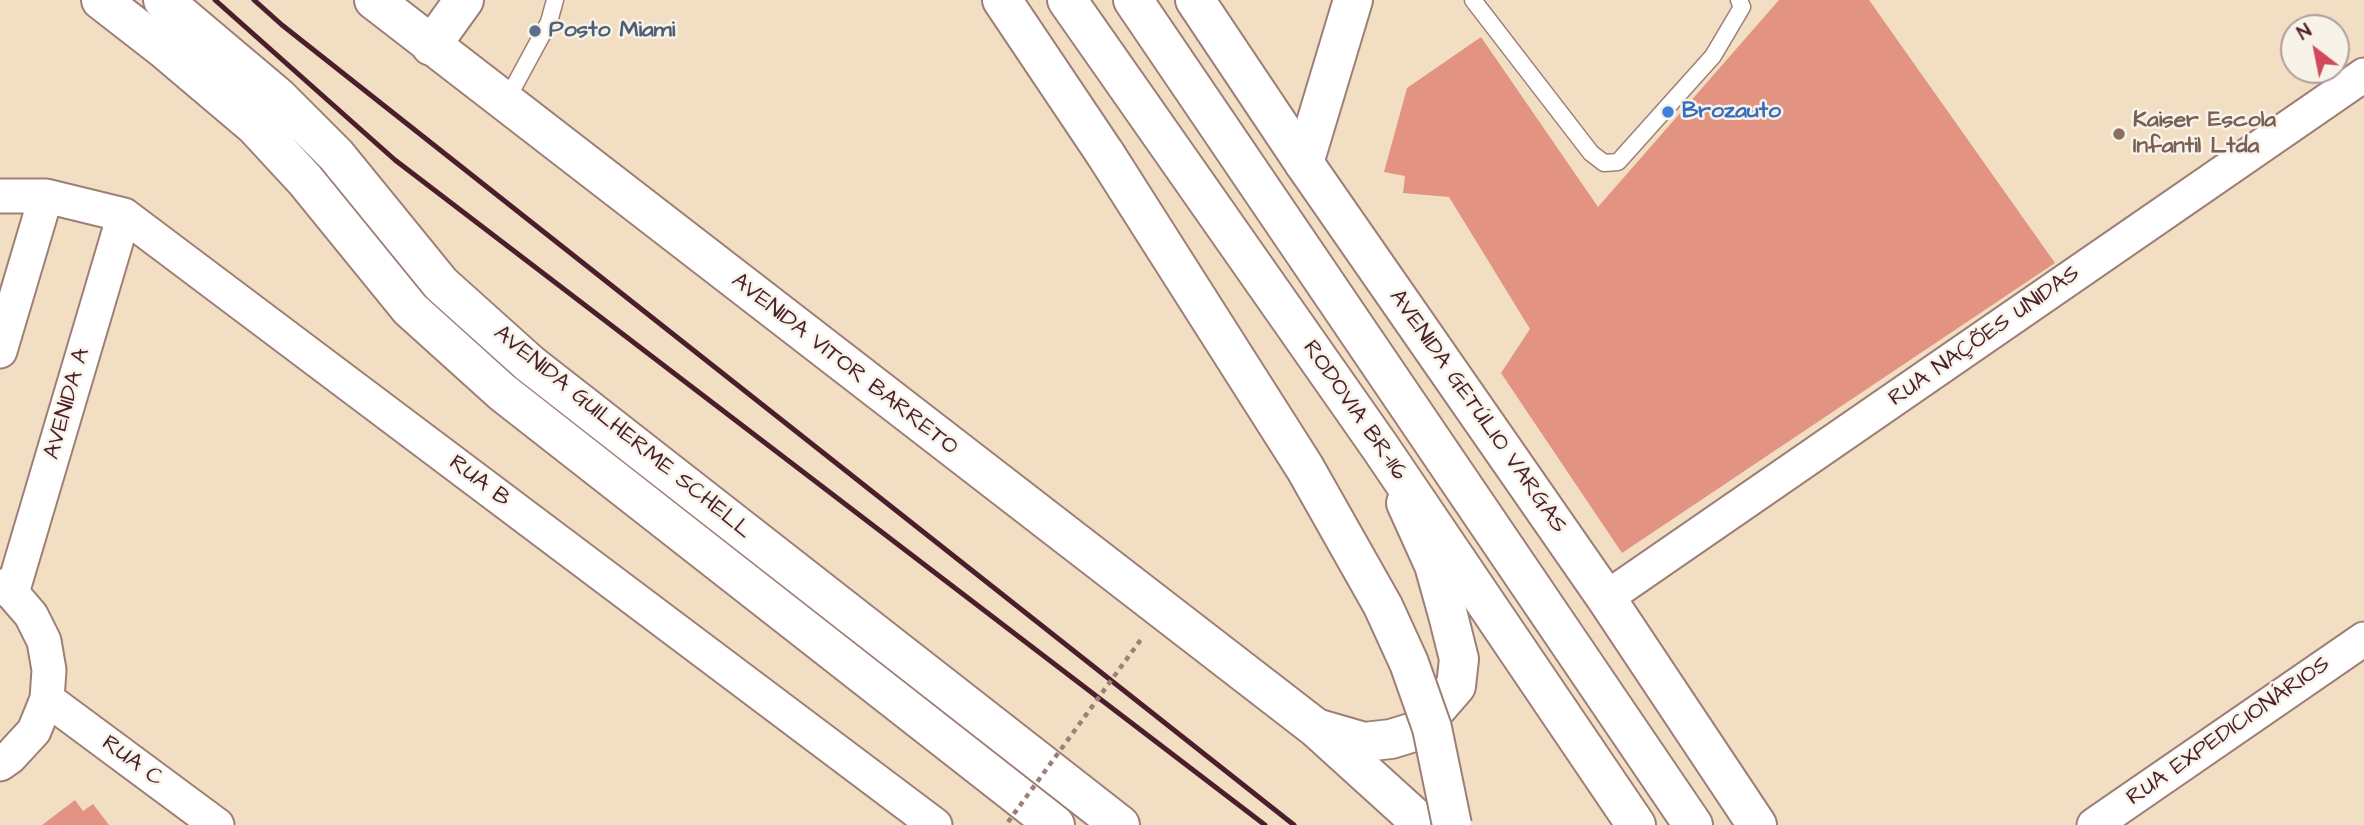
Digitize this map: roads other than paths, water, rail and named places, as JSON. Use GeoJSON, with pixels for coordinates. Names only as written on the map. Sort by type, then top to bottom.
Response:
{"type":"FeatureCollection","features":[{"type":"Feature","properties":{"kind":"main road","name":"AVENIDA GUILHERME SCHELL"},"geometry":{"type":"LineString","coordinates":[[101,0],[255,126],[305,180],[411,309],[502,392],[1055,825]]}},
{"type":"Feature","properties":{"kind":"main road","name":"AVENIDA GUILHERME SCHELL"},"geometry":{"type":"LineString","coordinates":[[163,0],[278,97],[336,155],[441,284],[530,364],[1120,825]]}},
{"type":"Feature","properties":{"kind":"main road","name":"AVENIDA VITOR BARRETO"},"geometry":{"type":"LineString","coordinates":[[374,0],[1316,728],[1423,825]]}},
{"type":"Feature","properties":{"kind":"main road"},"geometry":{"type":"LineString","coordinates":[[431,46],[464,0]]}},
{"type":"Feature","properties":{"kind":"main road"},"geometry":{"type":"LineString","coordinates":[[1002,0],[1106,155],[1305,468],[1383,606],[1409,663],[1432,728],[1452,825]]}},
{"type":"Feature","properties":{"kind":"main road","name":"RODOVIA BR-116"},"geometry":{"type":"LineString","coordinates":[[1066,0],[1380,447],[1636,825]]}},
{"type":"Feature","properties":{"kind":"main road","name":"RODOVIA BR-116"},"geometry":{"type":"LineString","coordinates":[[1133,0],[1693,825]]}},
{"type":"Feature","properties":{"kind":"main road","name":"AVENIDA GETÚLIO VARGAS"},"geometry":{"type":"LineString","coordinates":[[1195,0],[1304,163],[1606,598],[1756,825]]}},
{"type":"Feature","properties":{"kind":"main road"},"geometry":{"type":"LineString","coordinates":[[1304,163],[1353,0]]}},
{"type":"Feature","properties":{"kind":"main road","name":"AVENIDA VITOR BARRETO"},"geometry":{"type":"LineString","coordinates":[[1316,728],[1363,742],[1404,735],[1417,731],[1456,686],[1459,659],[1434,565],[1380,447]]}},
{"type":"Feature","properties":{"kind":"street","name":"RUA NAÇÕES UNIDAS"},"geometry":{"type":"LineString","coordinates":[[1606,598],[2364,75]]}},
{"type":"Feature","properties":{"kind":"street","name":"RUA B"},"geometry":{"type":"LineString","coordinates":[[0,196],[46,196],[124,215],[935,825]]}},
{"type":"Feature","properties":{"kind":"street"},"geometry":{"type":"LineString","coordinates":[[0,351],[46,196]]}},
{"type":"Feature","properties":{"kind":"street","name":"AVENIDA A"},"geometry":{"type":"LineString","coordinates":[[6,590],[124,215]]}},
{"type":"Feature","properties":{"kind":"street"},"geometry":{"type":"LineString","coordinates":[[0,764],[34,731],[47,699],[49,670],[44,641],[31,615],[6,590]]}},
{"type":"Feature","properties":{"kind":"street","name":"RUA EXPEDICIONÁRIOS"},"geometry":{"type":"LineString","coordinates":[[2094,825],[2364,639]]}},
{"type":"Feature","properties":{"kind":"street","name":"RUA C"},"geometry":{"type":"LineString","coordinates":[[47,699],[217,825]]}},
{"type":"Feature","properties":{"kind":"lane"},"geometry":{"type":"LineString","coordinates":[[505,103],[549,22],[555,0]]}},
{"type":"Feature","properties":{"kind":"lane"},"geometry":{"type":"LineString","coordinates":[[1473,0],[1591,153],[1604,163],[1618,162],[1713,56],[1742,7],[1739,0]]}},
{"type":"Feature","properties":{"kind":"railway"},"geometry":{"type":"LineString","coordinates":[[215,0],[395,160],[1265,825]]}},
{"type":"Feature","properties":{"kind":"railway"},"geometry":{"type":"LineString","coordinates":[[254,0],[282,25],[1294,825]]}},
{"type":"Feature","properties":{"kind":"place","name":"Posto Miami"},"geometry":{"type":"Point","coordinates":[535,31]}},
{"type":"Feature","properties":{"kind":"place","name":"Brozauto"},"geometry":{"type":"Point","coordinates":[1668,112]}},
{"type":"Feature","properties":{"kind":"place","name":"Kaiser Escola Infantil Ltda"},"geometry":{"type":"Point","coordinates":[2119,134]}}]}
